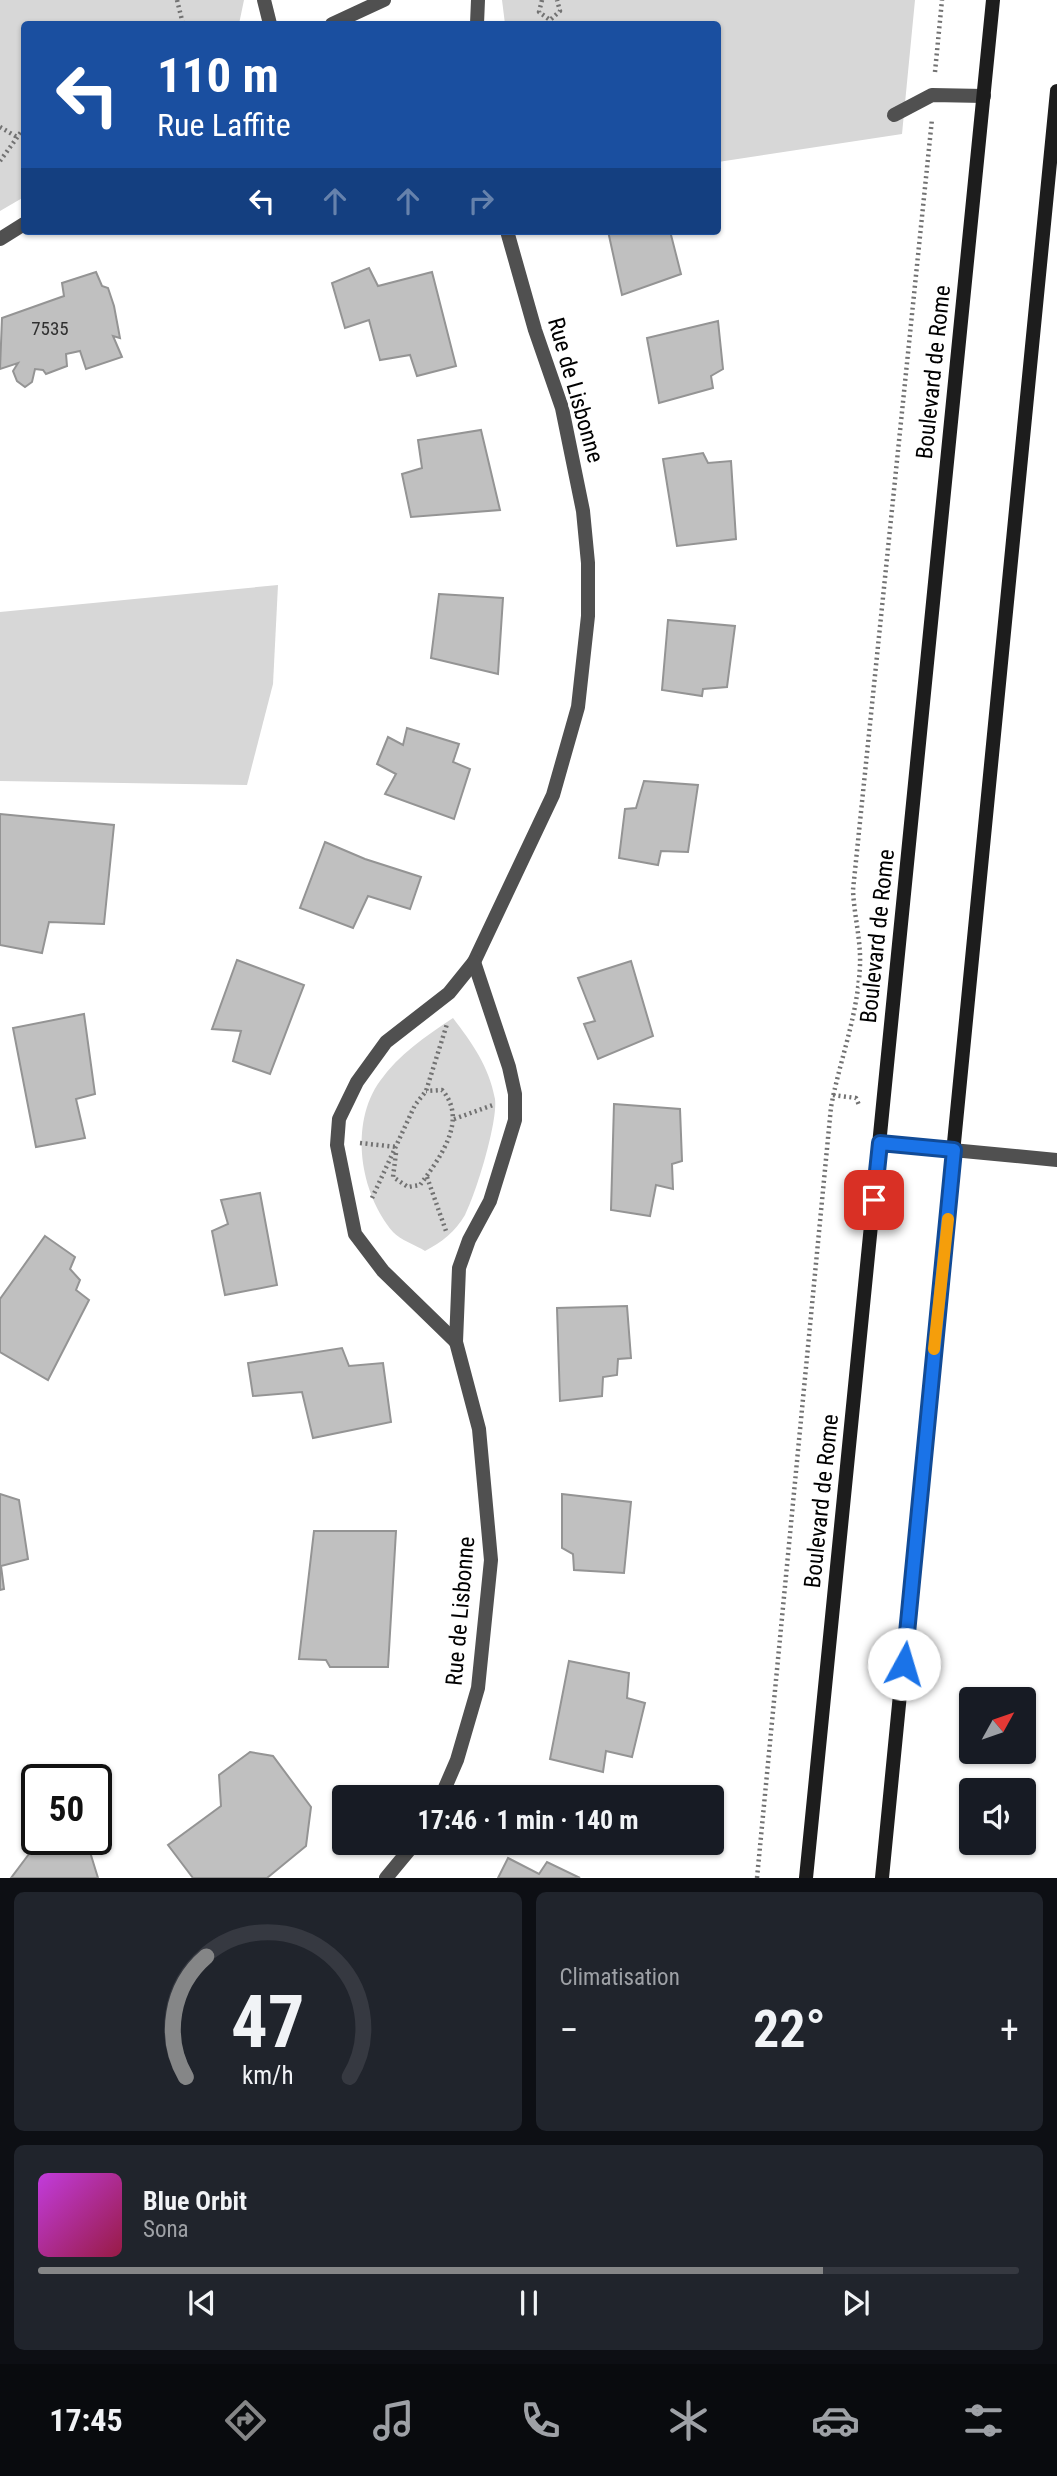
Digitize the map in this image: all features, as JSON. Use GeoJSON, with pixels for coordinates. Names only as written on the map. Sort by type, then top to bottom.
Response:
{"type":"FeatureCollection","features":[{"type":"Feature","properties":{"kind":"main road","name":"Boulevard de Rome"},"geometry":{"type":"LineString","coordinates":[[806,1878],[993,0]]}},
{"type":"Feature","properties":{"kind":"main road"},"geometry":{"type":"LineString","coordinates":[[882,1878],[1057,91]]}},
{"type":"Feature","properties":{"kind":"street"},"geometry":{"type":"LineString","coordinates":[[264,0],[269,21]]}},
{"type":"Feature","properties":{"kind":"street"},"geometry":{"type":"LineString","coordinates":[[338,21],[384,0]]}},
{"type":"Feature","properties":{"kind":"street"},"geometry":{"type":"LineString","coordinates":[[477,21],[478,0]]}},
{"type":"Feature","properties":{"kind":"street"},"geometry":{"type":"LineString","coordinates":[[894,115],[932,94],[984,96]]}},
{"type":"Feature","properties":{"kind":"street"},"geometry":{"type":"LineString","coordinates":[[0,239],[21,226]]}},
{"type":"Feature","properties":{"kind":"street","name":"Rue de Lisbonne"},"geometry":{"type":"LineString","coordinates":[[456,1342],[383,1271],[355,1234],[337,1146],[339,1119],[358,1082],[386,1042],[449,993],[474,962],[553,795],[578,707],[588,616],[588,563],[575,460],[508,235]]}},
{"type":"Feature","properties":{"kind":"street","name":"Rue de Lisbonne"},"geometry":{"type":"LineString","coordinates":[[446,1785],[457,1760],[478,1688],[491,1560],[483,1454],[456,1342],[459,1268],[469,1240],[491,1201],[506,1158],[515,1120],[515,1094],[474,962]]}},
{"type":"Feature","properties":{"kind":"street"},"geometry":{"type":"LineString","coordinates":[[880,1143],[1057,1160]]}},
{"type":"Feature","properties":{"kind":"street"},"geometry":{"type":"LineString","coordinates":[[386,1878],[405,1855]]}},
{"type":"Feature","properties":{"kind":"path"},"geometry":{"type":"LineString","coordinates":[[177,0],[182,21]]}},
{"type":"Feature","properties":{"kind":"path"},"geometry":{"type":"LineString","coordinates":[[542,0],[538,8],[544,21]]}},
{"type":"Feature","properties":{"kind":"path"},"geometry":{"type":"LineString","coordinates":[[547,21],[559,14],[561,7],[557,0]]}},
{"type":"Feature","properties":{"kind":"path"},"geometry":{"type":"LineString","coordinates":[[934,82],[942,0]]}},
{"type":"Feature","properties":{"kind":"path","name":"Boulevard de Rome"},"geometry":{"type":"LineString","coordinates":[[757,1878],[831,1107],[839,1063],[854,1023],[860,969],[853,890],[932,112]]}},
{"type":"Feature","properties":{"kind":"path"},"geometry":{"type":"LineString","coordinates":[[0,127],[17,137]]}},
{"type":"Feature","properties":{"kind":"path"},"geometry":{"type":"LineString","coordinates":[[0,161],[21,132]]}},
{"type":"Feature","properties":{"kind":"path"},"geometry":{"type":"LineString","coordinates":[[355,1234],[415,1105],[426,1091],[442,1090],[450,1099],[454,1119],[445,1147],[420,1185],[408,1187],[393,1177],[397,1147]]}},
{"type":"Feature","properties":{"kind":"path"},"geometry":{"type":"LineString","coordinates":[[454,1119],[490,1107],[515,1094]]}},
{"type":"Feature","properties":{"kind":"path"},"geometry":{"type":"LineString","coordinates":[[337,1146],[357,1142],[397,1147]]}},
{"type":"Feature","properties":{"kind":"path"},"geometry":{"type":"LineString","coordinates":[[427,1176],[459,1268]]}},
{"type":"Feature","properties":{"kind":"shaded area"},"geometry":{"type":"Polygon","coordinates":[[[0,0],[244,0],[240,21],[21,21],[21,199],[0,211],[0,0]]]}},
{"type":"Feature","properties":{"kind":"shaded area"},"geometry":{"type":"Polygon","coordinates":[[[502,0],[915,0],[902,134],[721,162],[721,21],[505,21],[502,0]]]}},
{"type":"Feature","properties":{"kind":"shaded area"},"geometry":{"type":"Polygon","coordinates":[[[278,585],[273,684],[247,785],[0,781],[0,612],[278,585]]]}},
{"type":"Feature","properties":{"kind":"shaded area"},"geometry":{"type":"Polygon","coordinates":[[[453,1018],[484,1065],[495,1099],[495,1110],[485,1158],[465,1215],[448,1236],[425,1251],[393,1232],[373,1198],[362,1158],[364,1117],[370,1098],[387,1071],[404,1054],[453,1018]]]}},
{"type":"Feature","properties":{"kind":"building"},"geometry":{"type":"Polygon","coordinates":[[[609,235],[671,235],[681,274],[622,295],[609,235]]]}},
{"type":"Feature","properties":{"kind":"building"},"geometry":{"type":"Polygon","coordinates":[[[369,268],[378,286],[432,272],[456,366],[417,376],[410,355],[380,360],[369,320],[345,328],[332,283],[369,268]]]}},
{"type":"Feature","properties":{"kind":"building"},"geometry":{"type":"Polygon","coordinates":[[[96,272],[102,286],[108,288],[114,306],[120,338],[113,336],[122,357],[86,369],[80,351],[66,354],[67,366],[46,374],[43,370],[35,369],[32,382],[25,387],[17,381],[13,371],[18,363],[0,369],[2,318],[64,296],[62,283],[96,272]]]}},
{"type":"Feature","properties":{"kind":"building"},"geometry":{"type":"Polygon","coordinates":[[[718,321],[723,369],[711,376],[713,388],[659,403],[647,338],[718,321]]]}},
{"type":"Feature","properties":{"kind":"building"},"geometry":{"type":"Polygon","coordinates":[[[481,430],[500,510],[411,517],[402,474],[422,468],[418,440],[481,430]]]}},
{"type":"Feature","properties":{"kind":"building"},"geometry":{"type":"Polygon","coordinates":[[[703,453],[708,463],[731,461],[736,539],[677,546],[663,459],[703,453]]]}},
{"type":"Feature","properties":{"kind":"building"},"geometry":{"type":"Polygon","coordinates":[[[439,594],[503,598],[498,674],[431,658],[439,594]]]}},
{"type":"Feature","properties":{"kind":"building"},"geometry":{"type":"Polygon","coordinates":[[[668,620],[735,626],[727,687],[703,689],[702,696],[662,690],[668,620]]]}},
{"type":"Feature","properties":{"kind":"building"},"geometry":{"type":"Polygon","coordinates":[[[407,728],[459,744],[453,762],[470,769],[454,819],[385,794],[396,774],[377,764],[388,737],[403,745],[407,728]]]}},
{"type":"Feature","properties":{"kind":"building"},"geometry":{"type":"Polygon","coordinates":[[[644,781],[698,785],[688,852],[661,851],[658,865],[619,858],[625,809],[636,808],[644,781]]]}},
{"type":"Feature","properties":{"kind":"building"},"geometry":{"type":"Polygon","coordinates":[[[0,814],[114,825],[104,924],[49,922],[42,953],[0,945],[0,814]]]}},
{"type":"Feature","properties":{"kind":"building"},"geometry":{"type":"Polygon","coordinates":[[[325,842],[365,859],[421,877],[410,909],[368,896],[353,928],[300,908],[325,842]]]}},
{"type":"Feature","properties":{"kind":"building"},"geometry":{"type":"Polygon","coordinates":[[[237,960],[304,985],[270,1074],[233,1061],[241,1031],[212,1029],[237,960]]]}},
{"type":"Feature","properties":{"kind":"building"},"geometry":{"type":"Polygon","coordinates":[[[631,961],[653,1036],[598,1059],[584,1024],[595,1021],[578,978],[631,961]]]}},
{"type":"Feature","properties":{"kind":"building"},"geometry":{"type":"Polygon","coordinates":[[[84,1014],[95,1094],[76,1099],[85,1138],[36,1147],[13,1028],[84,1014]]]}},
{"type":"Feature","properties":{"kind":"building"},"geometry":{"type":"Polygon","coordinates":[[[614,1104],[680,1109],[682,1161],[672,1164],[673,1189],[656,1185],[650,1216],[611,1210],[614,1104]]]}},
{"type":"Feature","properties":{"kind":"building"},"geometry":{"type":"Polygon","coordinates":[[[260,1193],[277,1285],[225,1295],[212,1231],[228,1224],[221,1200],[260,1193]]]}},
{"type":"Feature","properties":{"kind":"building"},"geometry":{"type":"Polygon","coordinates":[[[45,1236],[75,1257],[70,1269],[80,1280],[76,1290],[89,1300],[48,1380],[0,1352],[0,1299],[45,1236]]]}},
{"type":"Feature","properties":{"kind":"building"},"geometry":{"type":"Polygon","coordinates":[[[627,1306],[631,1358],[618,1359],[617,1375],[603,1377],[602,1396],[560,1401],[557,1308],[627,1306]]]}},
{"type":"Feature","properties":{"kind":"building"},"geometry":{"type":"Polygon","coordinates":[[[342,1348],[349,1366],[383,1363],[391,1422],[313,1438],[302,1392],[253,1396],[248,1363],[342,1348]]]}},
{"type":"Feature","properties":{"kind":"building"},"geometry":{"type":"Polygon","coordinates":[[[0,1494],[19,1500],[28,1559],[1,1566],[4,1589],[0,1590],[0,1494]]]}},
{"type":"Feature","properties":{"kind":"building"},"geometry":{"type":"Polygon","coordinates":[[[562,1494],[631,1502],[624,1573],[574,1570],[573,1554],[562,1548],[562,1494]]]}},
{"type":"Feature","properties":{"kind":"building"},"geometry":{"type":"Polygon","coordinates":[[[314,1531],[396,1531],[388,1667],[330,1667],[326,1660],[299,1659],[314,1531]]]}},
{"type":"Feature","properties":{"kind":"building"},"geometry":{"type":"Polygon","coordinates":[[[569,1661],[629,1673],[627,1698],[645,1703],[632,1757],[606,1751],[603,1772],[550,1759],[569,1661]]]}},
{"type":"Feature","properties":{"kind":"building"},"geometry":{"type":"Polygon","coordinates":[[[250,1752],[273,1756],[311,1807],[306,1846],[267,1878],[193,1878],[168,1845],[221,1806],[219,1775],[250,1752]]]}},
{"type":"Feature","properties":{"kind":"building"},"geometry":{"type":"Polygon","coordinates":[[[28,1855],[91,1855],[98,1878],[11,1878],[28,1855]]]}},
{"type":"Feature","properties":{"kind":"building"},"geometry":{"type":"Polygon","coordinates":[[[508,1858],[539,1874],[547,1862],[580,1878],[498,1878],[508,1858]]]}},
{"type":"Feature","properties":{"kind":"slow traffic"},"geometry":{"type":"LineString","coordinates":[[934,1349],[948,1219]]}},
{"type":"Feature","properties":{"kind":"route"},"geometry":{"type":"LineString","coordinates":[[874,1200],[880,1143],[954,1150],[904,1664]]}}]}
